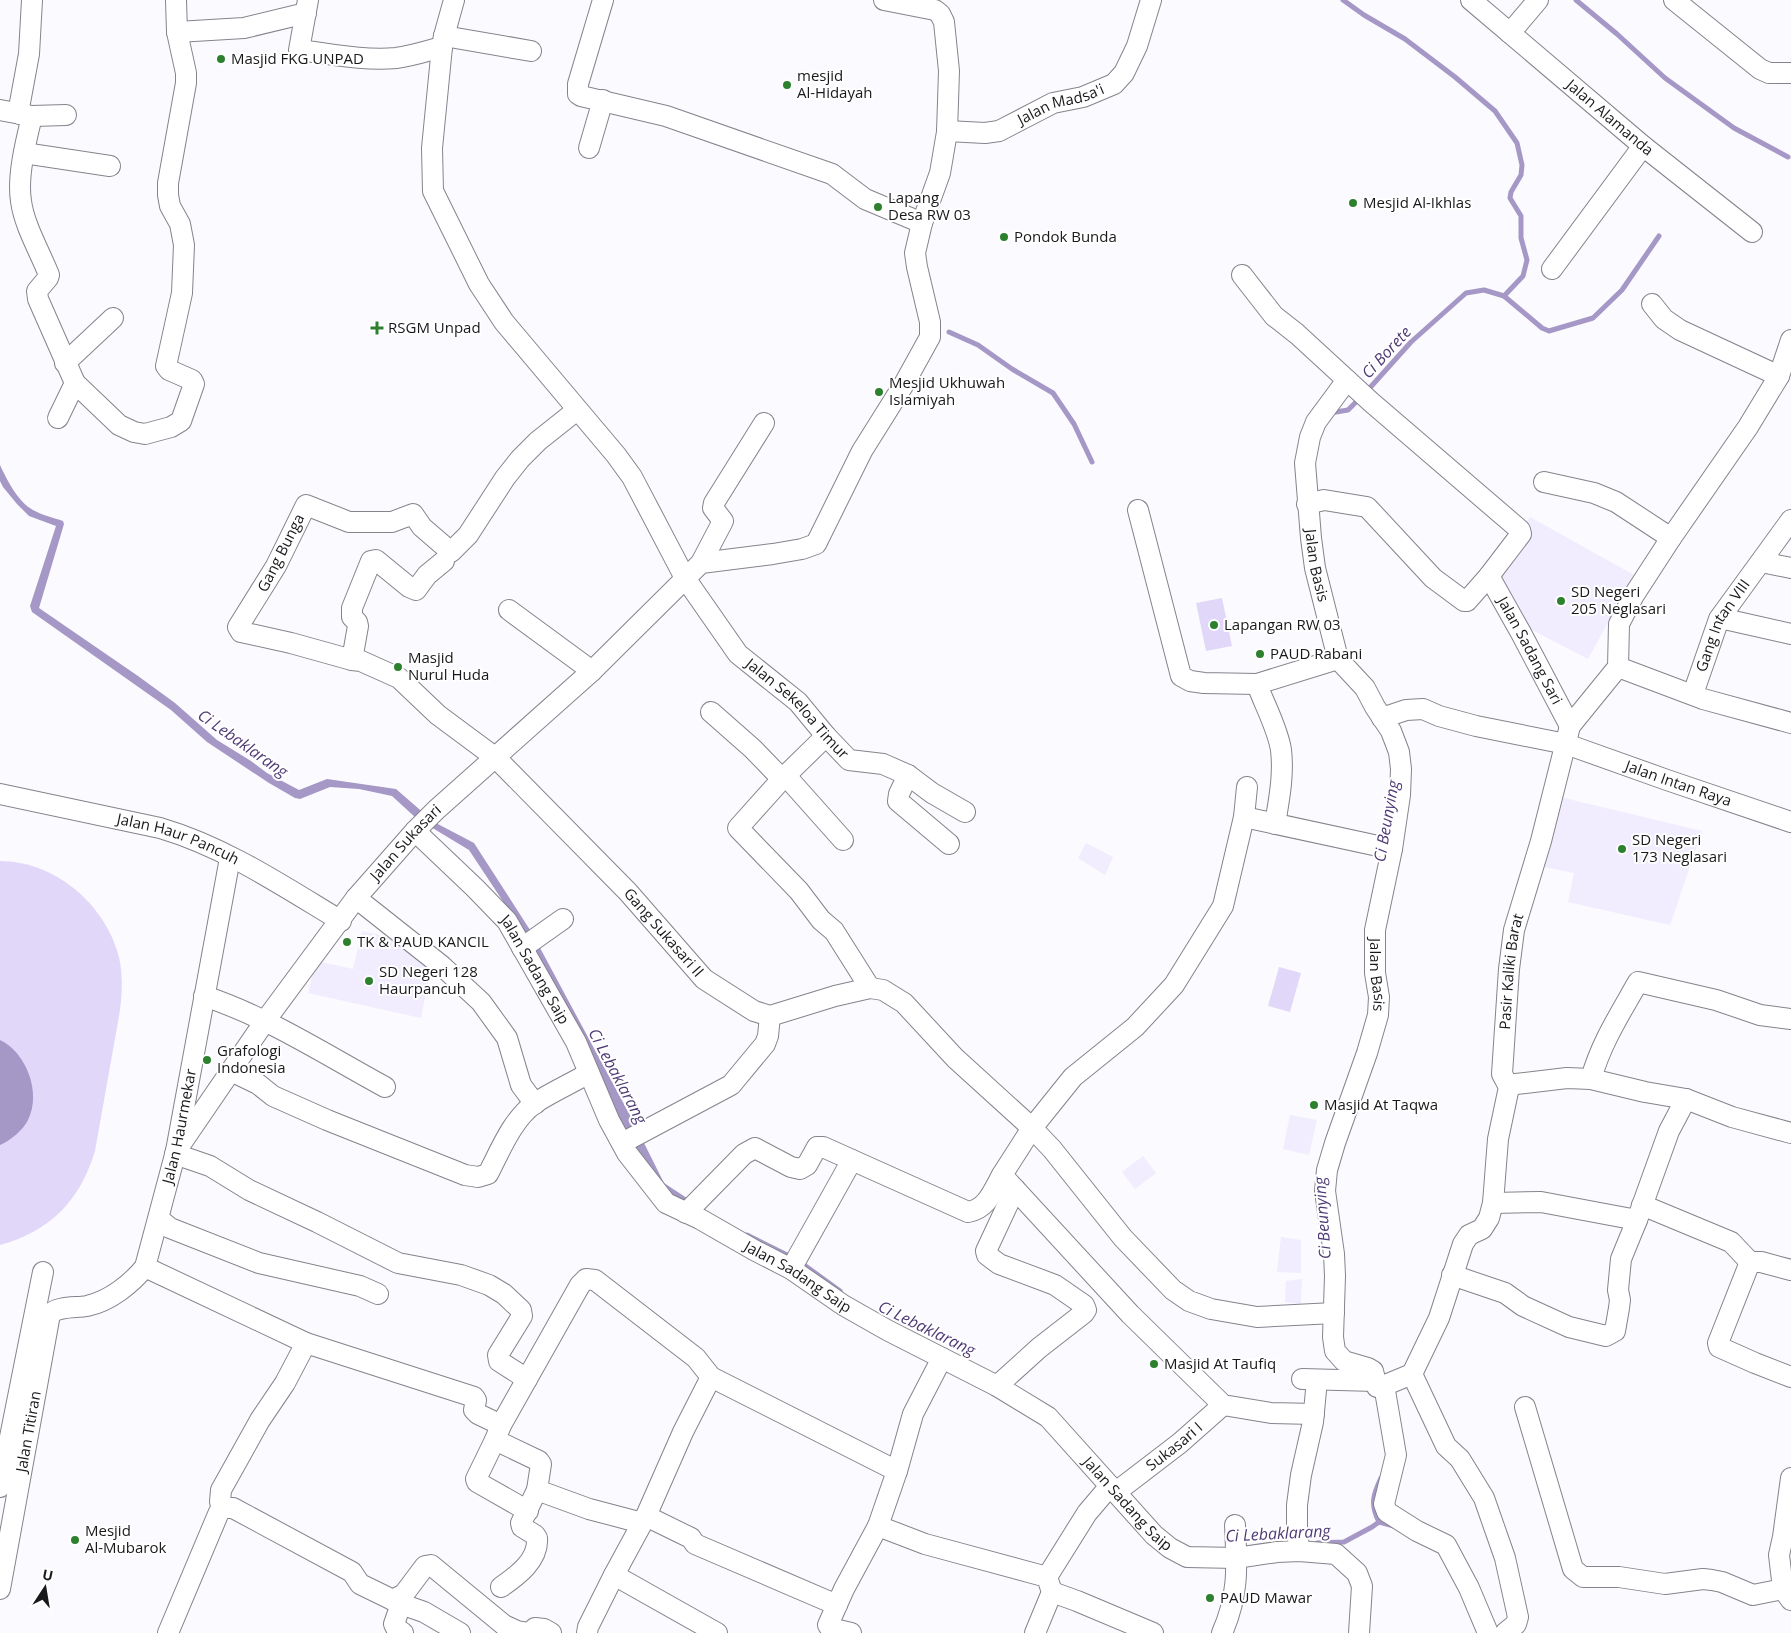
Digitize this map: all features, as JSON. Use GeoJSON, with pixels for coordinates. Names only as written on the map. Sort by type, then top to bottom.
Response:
{"type":"FeatureCollection","features":[{"type":"Feature","properties":{"kind":"street"},"geometry":{"type":"LineString","coordinates":[[32,0],[29,54],[19,108],[26,115],[20,190],[22,205],[49,274],[37,291],[38,299],[75,383],[119,425],[134,432],[145,434],[171,427],[181,420],[194,384],[192,380],[169,370],[166,366],[182,293],[184,245],[180,224],[170,206],[168,195],[168,182],[186,83],[186,73],[177,32],[176,0]]}},
{"type":"Feature","properties":{"kind":"street","name":"Jalan Sekeloa Timur"},"geometry":{"type":"LineString","coordinates":[[454,0],[443,42],[432,148],[433,191],[479,284],[504,322],[616,455],[632,477],[685,578],[738,654],[798,702],[848,760],[882,764],[908,775],[932,793],[965,812]]}},
{"type":"Feature","properties":{"kind":"street"},"geometry":{"type":"LineString","coordinates":[[603,0],[578,91],[581,96],[666,116],[832,174],[865,199],[922,223]]}},
{"type":"Feature","properties":{"kind":"street"},"geometry":{"type":"LineString","coordinates":[[701,563],[774,554],[802,549],[816,544],[862,451],[904,384],[930,337],[930,322],[915,253],[922,223],[940,173],[947,131],[949,71],[944,22],[940,14],[935,10],[884,0]]}},
{"type":"Feature","properties":{"kind":"street","name":"Jalan Madsa'i"},"geometry":{"type":"LineString","coordinates":[[947,131],[984,133],[999,131],[1053,103],[1083,97],[1114,84],[1124,73],[1137,46],[1151,0]]}},
{"type":"Feature","properties":{"kind":"street","name":"Jalan Alamanda"},"geometry":{"type":"LineString","coordinates":[[1471,0],[1643,146],[1752,232]]}},
{"type":"Feature","properties":{"kind":"street"},"geometry":{"type":"LineString","coordinates":[[1510,33],[1538,0]]}},
{"type":"Feature","properties":{"kind":"street"},"geometry":{"type":"LineString","coordinates":[[1674,0],[1760,70],[1769,73],[1791,72]]}},
{"type":"Feature","properties":{"kind":"street"},"geometry":{"type":"LineString","coordinates":[[177,32],[244,28],[307,7],[299,50],[372,59],[398,58],[443,42],[531,51]]}},
{"type":"Feature","properties":{"kind":"street"},"geometry":{"type":"LineString","coordinates":[[589,148],[603,100]]}},
{"type":"Feature","properties":{"kind":"street"},"geometry":{"type":"LineString","coordinates":[[0,110],[26,115],[66,115]]}},
{"type":"Feature","properties":{"kind":"street"},"geometry":{"type":"LineString","coordinates":[[1552,269],[1643,146]]}},
{"type":"Feature","properties":{"kind":"street"},"geometry":{"type":"LineString","coordinates":[[24,153],[110,166]]}},
{"type":"Feature","properties":{"kind":"street"},"geometry":{"type":"LineString","coordinates":[[1242,275],[1274,316],[1297,334],[1521,534],[1489,576],[1466,601],[1461,600],[1433,578],[1367,507],[1324,500],[1312,503]]}},
{"type":"Feature","properties":{"kind":"street"},"geometry":{"type":"LineString","coordinates":[[1652,304],[1664,318],[1680,330],[1779,376]]}},
{"type":"Feature","properties":{"kind":"street"},"geometry":{"type":"LineString","coordinates":[[65,363],[113,318]]}},
{"type":"Feature","properties":{"kind":"street"},"geometry":{"type":"LineString","coordinates":[[1568,735],[1618,667],[1619,624],[1634,595],[1748,426],[1779,376],[1791,340]]}},
{"type":"Feature","properties":{"kind":"street"},"geometry":{"type":"LineString","coordinates":[[58,418],[75,383]]}},
{"type":"Feature","properties":{"kind":"street","name":"Jalan Basis"},"geometry":{"type":"LineString","coordinates":[[1356,388],[1325,411],[1316,422],[1310,437],[1305,463],[1312,503],[1315,568],[1338,658],[1365,688],[1391,731],[1399,752],[1401,769],[1400,795],[1392,848],[1375,930],[1375,973],[1379,996],[1378,1015],[1367,1053],[1335,1143],[1325,1191],[1334,1254],[1333,1337],[1335,1352],[1344,1361],[1373,1371],[1380,1385]]}},
{"type":"Feature","properties":{"kind":"street","name":"Gang Bunga"},"geometry":{"type":"LineString","coordinates":[[496,758],[438,715],[399,678],[361,661],[241,632],[238,628],[276,566],[306,505],[349,522],[392,522],[413,514],[422,527],[452,552],[468,535],[505,478],[520,459],[538,440],[577,410]]}},
{"type":"Feature","properties":{"kind":"street","name":"Jalan Sukasari"},"geometry":{"type":"LineString","coordinates":[[176,1153],[266,1021],[356,898],[416,830],[592,671],[701,563],[723,521],[713,508],[714,503],[764,423]]}},
{"type":"Feature","properties":{"kind":"street"},"geometry":{"type":"LineString","coordinates":[[1544,482],[1594,492],[1616,502],[1671,538]]}},
{"type":"Feature","properties":{"kind":"street"},"geometry":{"type":"LineString","coordinates":[[1138,510],[1181,676],[1190,681],[1204,683],[1257,684],[1338,658]]}},
{"type":"Feature","properties":{"kind":"street","name":"Gang Intan VIII"},"geometry":{"type":"LineString","coordinates":[[1693,694],[1720,618],[1791,520]]}},
{"type":"Feature","properties":{"kind":"street"},"geometry":{"type":"LineString","coordinates":[[352,660],[358,626],[352,617],[352,608],[371,560],[376,560],[409,587],[416,590],[427,576],[444,561]]}},
{"type":"Feature","properties":{"kind":"street"},"geometry":{"type":"LineString","coordinates":[[1761,562],[1791,568]]}},
{"type":"Feature","properties":{"kind":"street","name":"Jalan Sadang Sari"},"geometry":{"type":"LineString","coordinates":[[1489,576],[1522,633],[1568,735]]}},
{"type":"Feature","properties":{"kind":"street"},"geometry":{"type":"LineString","coordinates":[[509,610],[592,671]]}},
{"type":"Feature","properties":{"kind":"street"},"geometry":{"type":"LineString","coordinates":[[1720,618],[1791,634]]}},
{"type":"Feature","properties":{"kind":"street"},"geometry":{"type":"LineString","coordinates":[[1618,667],[1703,699],[1791,724]]}},
{"type":"Feature","properties":{"kind":"street"},"geometry":{"type":"LineString","coordinates":[[1257,684],[1281,749],[1281,787],[1275,824]]}},
{"type":"Feature","properties":{"kind":"street","name":"Jalan Intan Raya"},"geometry":{"type":"LineString","coordinates":[[1382,718],[1406,710],[1423,709],[1458,721],[1568,735],[1666,780],[1791,822]]}},
{"type":"Feature","properties":{"kind":"street"},"geometry":{"type":"LineString","coordinates":[[711,712],[784,778],[843,840]]}},
{"type":"Feature","properties":{"kind":"street","name":"Pasir Kaliki Barat"},"geometry":{"type":"LineString","coordinates":[[1412,1374],[1439,1318],[1463,1244],[1469,1236],[1482,1229],[1489,1218],[1493,1203],[1498,1139],[1509,1087],[1502,1074],[1509,969],[1514,930],[1541,841],[1568,735]]}},
{"type":"Feature","properties":{"kind":"street"},"geometry":{"type":"LineString","coordinates":[[826,736],[738,828],[800,891],[821,920],[834,931],[870,988]]}},
{"type":"Feature","properties":{"kind":"street","name":"Gang Sukasari Il"},"geometry":{"type":"LineString","coordinates":[[496,758],[628,892],[704,979],[754,1011],[770,1016]]}},
{"type":"Feature","properties":{"kind":"street"},"geometry":{"type":"LineString","coordinates":[[908,775],[899,794],[898,801],[949,844]]}},
{"type":"Feature","properties":{"kind":"street"},"geometry":{"type":"LineString","coordinates":[[1002,1382],[1040,1348],[1084,1314],[1086,1310],[1084,1305],[1055,1284],[999,1264],[986,1255],[997,1226],[1008,1182],[1032,1128],[1073,1077],[1135,1026],[1174,985],[1223,906],[1244,817],[1247,787]]}},
{"type":"Feature","properties":{"kind":"street","name":"Jalan Haur Pancuh"},"geometry":{"type":"LineString","coordinates":[[0,794],[160,828],[180,834],[255,869],[341,921]]}},
{"type":"Feature","properties":{"kind":"street"},"geometry":{"type":"LineString","coordinates":[[1244,817],[1392,848]]}},
{"type":"Feature","properties":{"kind":"street","name":"Jalan Sadang Saip"},"geometry":{"type":"LineString","coordinates":[[416,830],[529,944],[576,1042],[609,1120],[631,1138],[628,1153],[666,1203],[691,1208],[794,1263],[843,1305],[887,1330],[942,1358],[1002,1382],[1048,1417],[1117,1489],[1154,1535],[1170,1548],[1187,1556],[1278,1552],[1299,1545],[1336,1554],[1357,1573],[1362,1586],[1359,1633]]}},
{"type":"Feature","properties":{"kind":"street","name":"Jalan Haurmekar"},"geometry":{"type":"LineString","coordinates":[[89,1306],[112,1295],[135,1280],[145,1267],[176,1153],[230,858]]}},
{"type":"Feature","properties":{"kind":"street"},"geometry":{"type":"LineString","coordinates":[[356,898],[442,966],[482,1002],[507,1038],[521,1085],[535,1104]]}},
{"type":"Feature","properties":{"kind":"street"},"geometry":{"type":"LineString","coordinates":[[529,944],[563,919]]}},
{"type":"Feature","properties":{"kind":"street"},"geometry":{"type":"LineString","coordinates":[[1591,1079],[1608,1033],[1638,982],[1716,1000],[1760,1015],[1791,1019]]}},
{"type":"Feature","properties":{"kind":"street"},"geometry":{"type":"LineString","coordinates":[[631,1138],[731,1085],[765,1044],[768,1036],[770,1016],[835,996],[870,988],[883,990],[904,1003],[955,1058],[1032,1128],[1052,1149],[1123,1238],[1173,1290],[1189,1301],[1211,1309],[1257,1317],[1334,1313]]}},
{"type":"Feature","properties":{"kind":"street"},"geometry":{"type":"LineString","coordinates":[[204,996],[223,1002],[266,1021],[385,1087]]}},
{"type":"Feature","properties":{"kind":"street"},"geometry":{"type":"LineString","coordinates":[[231,1071],[258,1084],[273,1096],[327,1120],[465,1175],[478,1177],[488,1174],[506,1138],[527,1111],[535,1104],[589,1073]]}},
{"type":"Feature","properties":{"kind":"street"},"geometry":{"type":"LineString","coordinates":[[1509,1087],[1516,1084],[1567,1078],[1591,1079],[1686,1100],[1732,1117],[1791,1133]]}},
{"type":"Feature","properties":{"kind":"street"},"geometry":{"type":"LineString","coordinates":[[1452,1275],[1506,1292],[1523,1306],[1569,1327],[1606,1336],[1615,1331],[1620,1300],[1618,1290],[1621,1259],[1640,1213],[1669,1131],[1686,1100]]}},
{"type":"Feature","properties":{"kind":"street"},"geometry":{"type":"LineString","coordinates":[[691,1208],[744,1154],[755,1148],[791,1167],[800,1169],[807,1165],[816,1149],[820,1146],[968,1212],[976,1211],[1008,1182]]}},
{"type":"Feature","properties":{"kind":"street"},"geometry":{"type":"LineString","coordinates":[[176,1153],[210,1166],[250,1190],[398,1263],[461,1275],[489,1285],[504,1294],[521,1310],[522,1316],[498,1355],[499,1362],[527,1379]]}},
{"type":"Feature","properties":{"kind":"street"},"geometry":{"type":"LineString","coordinates":[[794,1263],[852,1160]]}},
{"type":"Feature","properties":{"kind":"street"},"geometry":{"type":"LineString","coordinates":[[1008,1182],[1130,1314],[1223,1405],[1271,1413],[1314,1414]]}},
{"type":"Feature","properties":{"kind":"street"},"geometry":{"type":"LineString","coordinates":[[1493,1203],[1541,1202],[1640,1213],[1731,1242],[1750,1262],[1761,1262],[1791,1270]]}},
{"type":"Feature","properties":{"kind":"street"},"geometry":{"type":"LineString","coordinates":[[159,1220],[170,1228],[259,1263],[360,1286],[378,1294]]}},
{"type":"Feature","properties":{"kind":"street"},"geometry":{"type":"LineString","coordinates":[[1750,1262],[1718,1343],[1719,1347],[1791,1377]]}},
{"type":"Feature","properties":{"kind":"street"},"geometry":{"type":"LineString","coordinates":[[145,1267],[306,1343],[474,1397],[476,1400],[474,1410],[498,1432],[541,1464],[537,1490],[522,1523],[522,1526],[537,1538],[535,1552],[524,1568],[501,1587]]}},
{"type":"Feature","properties":{"kind":"street"},"geometry":{"type":"LineString","coordinates":[[0,1487],[43,1272]]}},
{"type":"Feature","properties":{"kind":"street"},"geometry":{"type":"LineString","coordinates":[[528,1511],[477,1482],[476,1479],[498,1432],[527,1379],[580,1285],[586,1279],[595,1280],[614,1293],[696,1358],[711,1377],[897,1471]]}},
{"type":"Feature","properties":{"kind":"street","name":"Jalan Titiran"},"geometry":{"type":"LineString","coordinates":[[0,1589],[50,1314],[57,1310],[89,1306]]}},
{"type":"Feature","properties":{"kind":"street"},"geometry":{"type":"LineString","coordinates":[[306,1343],[221,1490],[220,1502],[228,1508],[352,1572],[360,1584],[397,1602],[424,1612],[460,1633]]}},
{"type":"Feature","properties":{"kind":"street"},"geometry":{"type":"LineString","coordinates":[[851,1633],[829,1631],[828,1625],[878,1526],[897,1471],[913,1414],[942,1358]]}},
{"type":"Feature","properties":{"kind":"street"},"geometry":{"type":"LineString","coordinates":[[1299,1545],[1297,1505],[1301,1475],[1314,1414],[1309,1380],[1380,1385],[1412,1374],[1446,1446],[1460,1459],[1484,1498],[1495,1526],[1505,1558],[1518,1618],[1516,1624],[1505,1633]]}},
{"type":"Feature","properties":{"kind":"street"},"geometry":{"type":"LineString","coordinates":[[587,1633],[588,1627],[614,1575],[644,1520],[683,1432],[711,1377]]}},
{"type":"Feature","properties":{"kind":"street"},"geometry":{"type":"LineString","coordinates":[[1380,1385],[1396,1455],[1384,1508],[1387,1512],[1418,1531],[1446,1545],[1469,1588],[1488,1633]]}},
{"type":"Feature","properties":{"kind":"street","name":"Sukasari I"},"geometry":{"type":"LineString","coordinates":[[1035,1633],[1050,1584],[1087,1513],[1180,1444],[1223,1405]]}},
{"type":"Feature","properties":{"kind":"street"},"geometry":{"type":"LineString","coordinates":[[1525,1407],[1573,1569],[1576,1574],[1583,1577],[1619,1577],[1665,1584],[1703,1579],[1722,1582],[1753,1595],[1787,1595],[1779,1555],[1791,1478]]}},
{"type":"Feature","properties":{"kind":"street"},"geometry":{"type":"LineString","coordinates":[[537,1490],[589,1509],[644,1520],[691,1538],[695,1544],[837,1605]]}},
{"type":"Feature","properties":{"kind":"street"},"geometry":{"type":"LineString","coordinates":[[168,1633],[219,1512],[228,1508]]}},
{"type":"Feature","properties":{"kind":"street"},"geometry":{"type":"LineString","coordinates":[[1222,1633],[1230,1616],[1237,1582],[1235,1525]]}},
{"type":"Feature","properties":{"kind":"street"},"geometry":{"type":"LineString","coordinates":[[878,1526],[925,1544],[1050,1584],[1077,1600],[1153,1633]]}},
{"type":"Feature","properties":{"kind":"street"},"geometry":{"type":"LineString","coordinates":[[403,1633],[394,1624],[397,1602],[425,1566],[431,1565],[504,1625],[517,1631],[529,1633],[535,1628],[544,1629],[551,1633]]}},
{"type":"Feature","properties":{"kind":"street"},"geometry":{"type":"LineString","coordinates":[[614,1575],[717,1633]]}},
{"type":"Feature","properties":{"kind":"shaded area"},"geometry":{"type":"Polygon","coordinates":[[[0,465],[22,502],[33,510],[63,521],[64,524],[39,608],[138,676],[175,703],[217,740],[267,773],[299,790],[327,779],[396,789],[434,822],[474,843],[532,933],[632,1119],[664,1183],[699,1206],[694,1212],[657,1189],[516,921],[469,850],[416,818],[392,796],[359,789],[330,787],[300,799],[295,798],[207,742],[171,710],[32,612],[30,606],[56,526],[29,516],[17,504],[0,481],[0,465]]]}},
{"type":"Feature","properties":{"kind":"shaded area","name":"SD Negeri 205 Neglasari"},"geometry":{"type":"Polygon","coordinates":[[[1530,517],[1634,575],[1588,659],[1517,622],[1489,580],[1530,517]]]}},
{"type":"Feature","properties":{"kind":"shaded area","name":"Lapangan RW 03"},"geometry":{"type":"Polygon","coordinates":[[[1222,598],[1232,646],[1206,651],[1196,603],[1222,598]]]}},
{"type":"Feature","properties":{"kind":"shaded area","name":"SD Negeri 173 Neglasari"},"geometry":{"type":"Polygon","coordinates":[[[1560,797],[1702,831],[1670,925],[1568,902],[1574,873],[1544,867],[1560,797]]]}},
{"type":"Feature","properties":{"kind":"shaded area"},"geometry":{"type":"Polygon","coordinates":[[[1086,843],[1113,857],[1105,875],[1078,858],[1086,843]]]}},
{"type":"Feature","properties":{"kind":"shaded area"},"geometry":{"type":"Polygon","coordinates":[[[0,861],[21,863],[41,869],[77,891],[105,923],[114,942],[120,962],[122,982],[119,1016],[95,1151],[89,1169],[72,1199],[49,1222],[18,1239],[0,1245],[0,861]]]}},
{"type":"Feature","properties":{"kind":"shaded area","name":"SD Negeri 128 Haurpancuh"},"geometry":{"type":"Polygon","coordinates":[[[362,931],[400,939],[432,961],[421,1018],[308,993],[316,961],[353,969],[362,931]]]}},
{"type":"Feature","properties":{"kind":"shaded area"},"geometry":{"type":"Polygon","coordinates":[[[1279,967],[1301,973],[1290,1012],[1268,1006],[1279,967]]]}},
{"type":"Feature","properties":{"kind":"shaded area"},"geometry":{"type":"Polygon","coordinates":[[[0,1040],[9,1046],[24,1063],[29,1074],[33,1098],[32,1109],[26,1124],[0,1145],[0,1040]]]}},
{"type":"Feature","properties":{"kind":"shaded area"},"geometry":{"type":"Polygon","coordinates":[[[1290,1115],[1317,1120],[1309,1155],[1283,1149],[1290,1115]]]}},
{"type":"Feature","properties":{"kind":"shaded area"},"geometry":{"type":"Polygon","coordinates":[[[1143,1156],[1156,1173],[1135,1189],[1122,1172],[1143,1156]]]}},
{"type":"Feature","properties":{"kind":"shaded area"},"geometry":{"type":"Polygon","coordinates":[[[1281,1237],[1301,1240],[1301,1273],[1277,1272],[1281,1237]]]}},
{"type":"Feature","properties":{"kind":"shaded area"},"geometry":{"type":"Polygon","coordinates":[[[1302,1279],[1301,1304],[1285,1302],[1286,1281],[1302,1279]]]}},
{"type":"Feature","properties":{"kind":"waterway"},"geometry":{"type":"LineString","coordinates":[[1343,0],[1364,15],[1405,39],[1455,77],[1495,111],[1517,143],[1522,165],[1521,175],[1511,192],[1510,198],[1521,216],[1521,238],[1527,260],[1523,276],[1504,296]]}},
{"type":"Feature","properties":{"kind":"waterway"},"geometry":{"type":"LineString","coordinates":[[1576,0],[1665,78],[1734,128],[1788,157]]}},
{"type":"Feature","properties":{"kind":"waterway","name":"Ci Borete"},"geometry":{"type":"LineString","coordinates":[[1367,391],[1411,342],[1466,293],[1484,290],[1504,296],[1542,328],[1549,331],[1593,318],[1622,290],[1659,236]]}},
{"type":"Feature","properties":{"kind":"waterway"},"geometry":{"type":"LineString","coordinates":[[949,332],[978,345],[1012,369],[1053,393],[1074,424],[1092,462]]}},
{"type":"Feature","properties":{"kind":"waterway","name":"Ci Borete"},"geometry":{"type":"LineString","coordinates":[[1330,413],[1348,410],[1361,397]]}},
{"type":"Feature","properties":{"kind":"waterway","name":"Ci Lebaklarang"},"geometry":{"type":"LineString","coordinates":[[747,1235],[793,1258]]}},
{"type":"Feature","properties":{"kind":"waterway","name":"Ci Lebaklarang"},"geometry":{"type":"LineString","coordinates":[[800,1262],[840,1291]]}},
{"type":"Feature","properties":{"kind":"waterway","name":"Ci Beunying"},"geometry":{"type":"LineString","coordinates":[[1381,1478],[1374,1495],[1374,1510],[1379,1522],[1394,1526]]}},
{"type":"Feature","properties":{"kind":"waterway","name":"Ci Lebaklarang"},"geometry":{"type":"LineString","coordinates":[[1317,1543],[1344,1542],[1379,1522]]}},
{"type":"Feature","properties":{"kind":"place","name":"Masjid FKG UNPAD"},"geometry":{"type":"Point","coordinates":[221,59]}},
{"type":"Feature","properties":{"kind":"place","name":"mesjid Al-Hidayah"},"geometry":{"type":"Point","coordinates":[787,85]}},
{"type":"Feature","properties":{"kind":"place","name":"Mesjid Al-Ikhlas"},"geometry":{"type":"Point","coordinates":[1353,203]}},
{"type":"Feature","properties":{"kind":"place","name":"Lapang Desa RW 03"},"geometry":{"type":"Point","coordinates":[878,207]}},
{"type":"Feature","properties":{"kind":"place","name":"Pondok Bunda"},"geometry":{"type":"Point","coordinates":[1004,237]}},
{"type":"Feature","properties":{"kind":"place","name":"RSGM Unpad"},"geometry":{"type":"Point","coordinates":[377,328]}},
{"type":"Feature","properties":{"kind":"place","name":"Mesjid Ukhuwah Islamiyah"},"geometry":{"type":"Point","coordinates":[879,392]}},
{"type":"Feature","properties":{"kind":"place","name":"SD Negeri 205 Neglasari"},"geometry":{"type":"Point","coordinates":[1561,601]}},
{"type":"Feature","properties":{"kind":"place","name":"Lapangan RW 03"},"geometry":{"type":"Point","coordinates":[1214,625]}},
{"type":"Feature","properties":{"kind":"place","name":"PAUD Rabani"},"geometry":{"type":"Point","coordinates":[1260,654]}},
{"type":"Feature","properties":{"kind":"place","name":"Masjid Nurul Huda"},"geometry":{"type":"Point","coordinates":[398,667]}},
{"type":"Feature","properties":{"kind":"place","name":"SD Negeri 173 Neglasari"},"geometry":{"type":"Point","coordinates":[1622,849]}},
{"type":"Feature","properties":{"kind":"place","name":"TK & PAUD KANCIL"},"geometry":{"type":"Point","coordinates":[347,942]}},
{"type":"Feature","properties":{"kind":"place","name":"SD Negeri 128 Haurpancuh"},"geometry":{"type":"Point","coordinates":[369,981]}},
{"type":"Feature","properties":{"kind":"place","name":"Grafologi Indonesia"},"geometry":{"type":"Point","coordinates":[207,1060]}},
{"type":"Feature","properties":{"kind":"place","name":"Masjid At Taqwa"},"geometry":{"type":"Point","coordinates":[1314,1105]}},
{"type":"Feature","properties":{"kind":"place","name":"Masjid At Taufiq"},"geometry":{"type":"Point","coordinates":[1154,1364]}},
{"type":"Feature","properties":{"kind":"place","name":"Mesjid Al-Mubarok"},"geometry":{"type":"Point","coordinates":[75,1540]}},
{"type":"Feature","properties":{"kind":"place","name":"PAUD Mawar"},"geometry":{"type":"Point","coordinates":[1210,1598]}}]}
